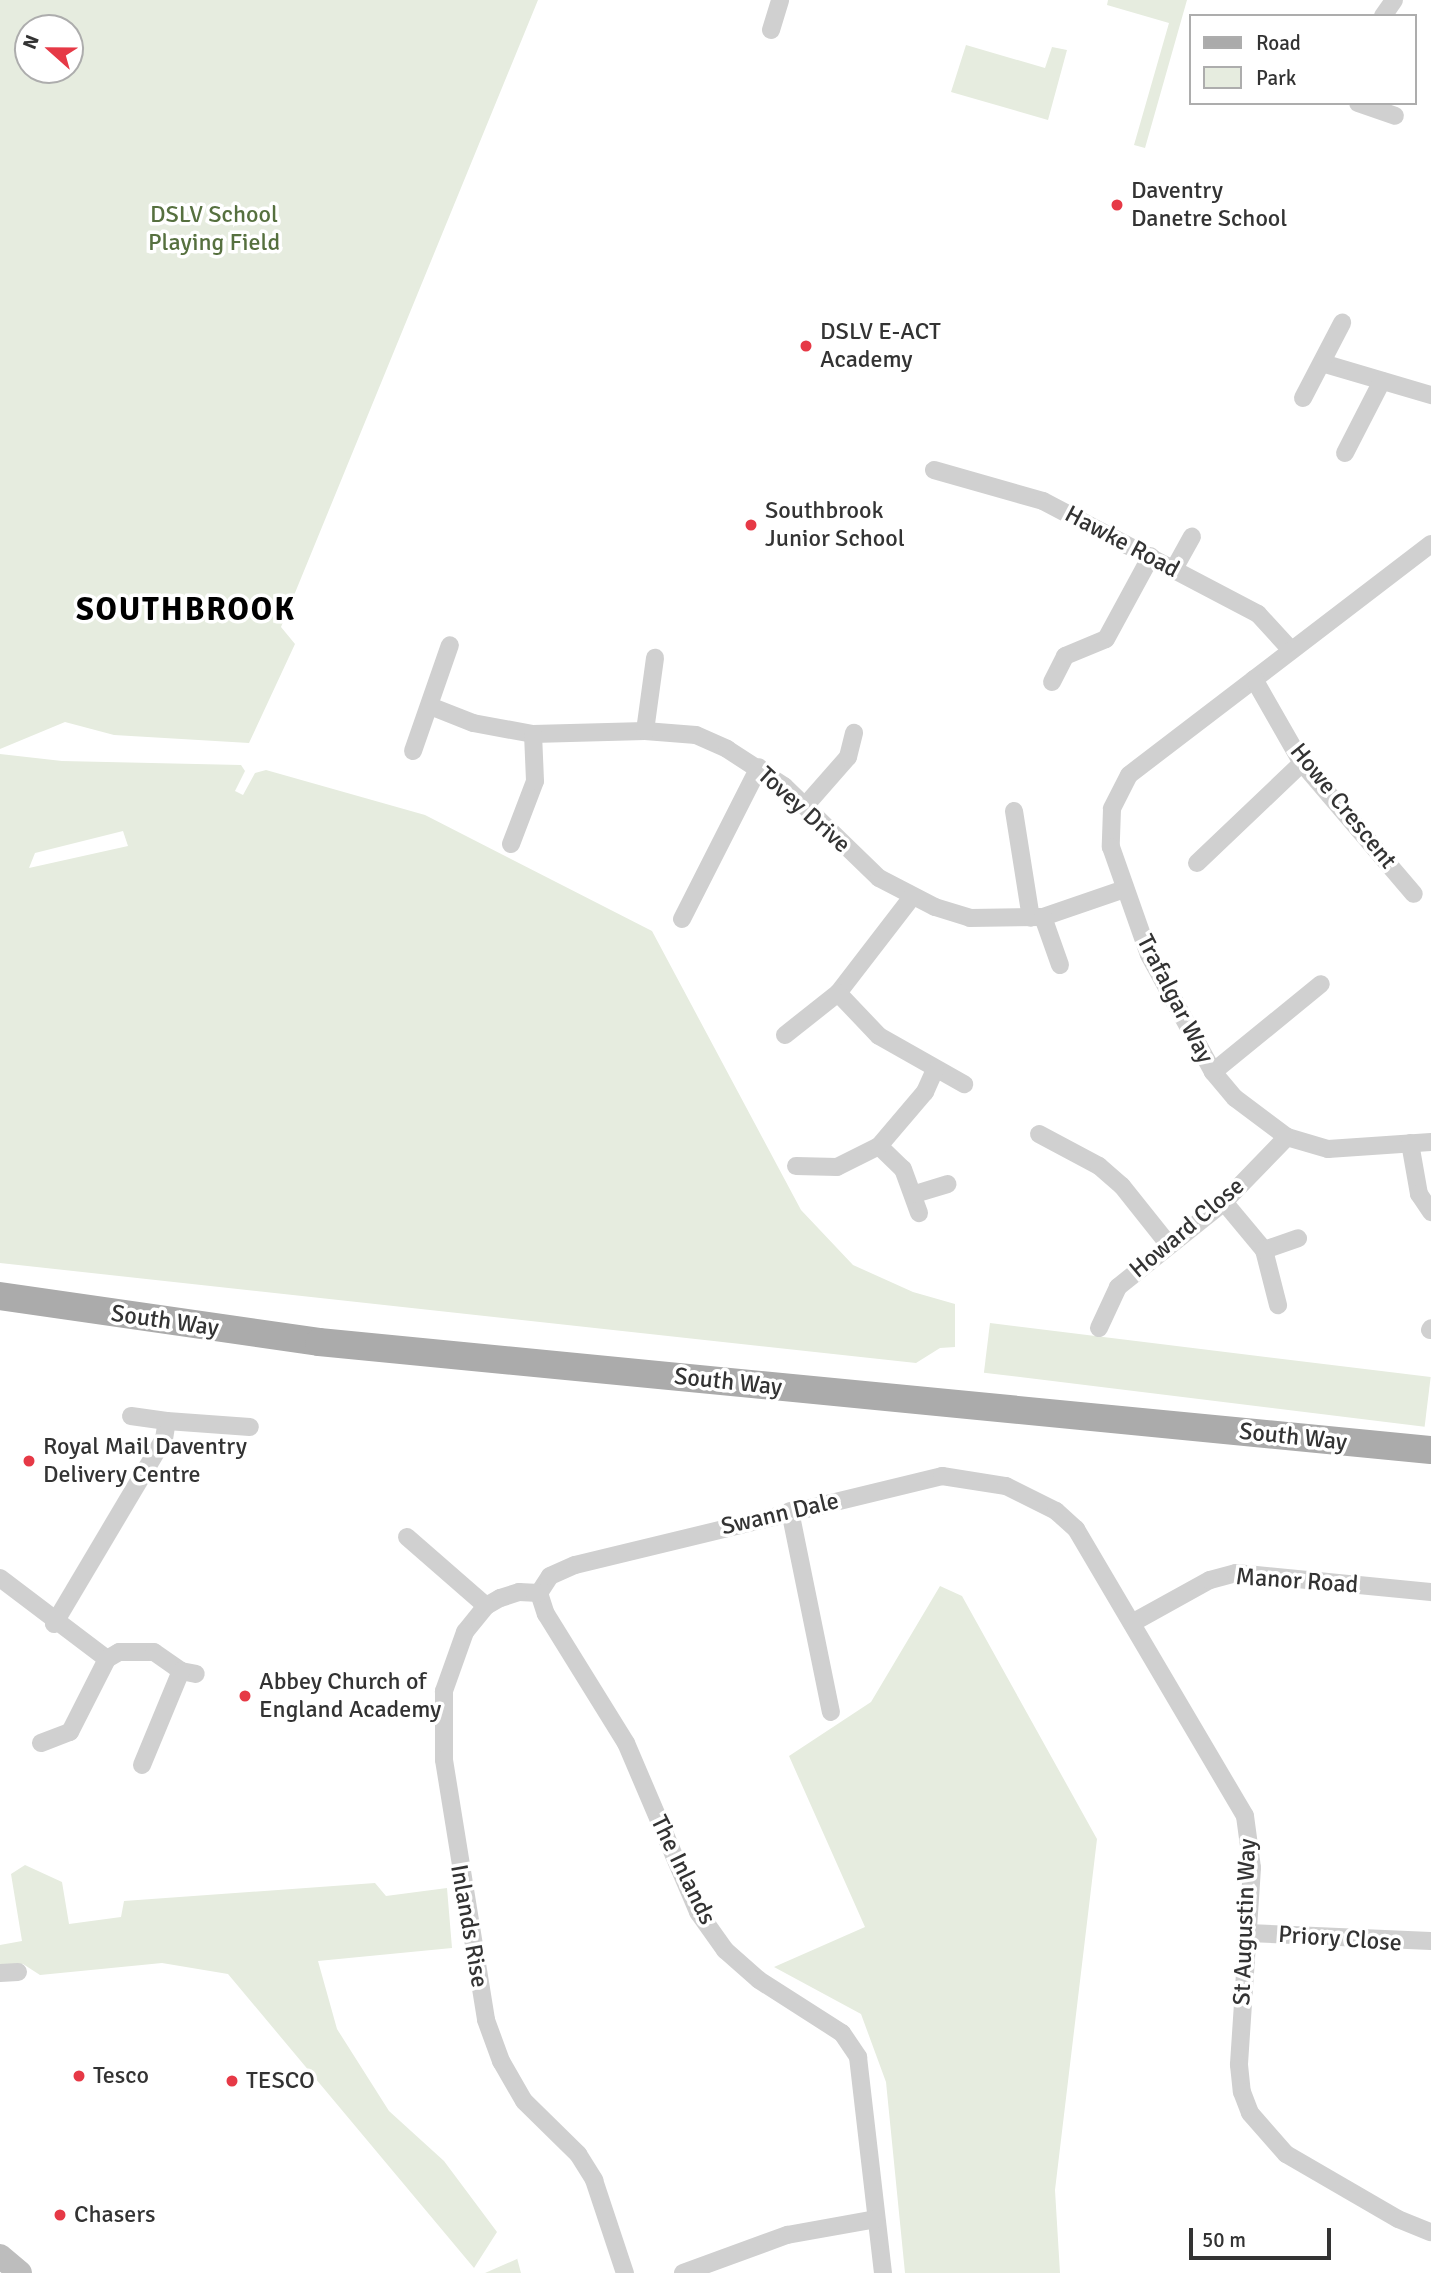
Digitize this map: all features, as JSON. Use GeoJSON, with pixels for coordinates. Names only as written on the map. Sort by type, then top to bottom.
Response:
{"type":"FeatureCollection","features":[{"type":"Feature","properties":{"kind":"main road","name":"South Way"},"geometry":{"type":"LineString","coordinates":[[9,1300],[319,1342],[1431,1450]]}},
{"type":"Feature","properties":{"kind":"street"},"geometry":{"type":"LineString","coordinates":[[771,30],[780,0]]}},
{"type":"Feature","properties":{"kind":"street"},"geometry":{"type":"LineString","coordinates":[[1364,105],[1395,116]]}},
{"type":"Feature","properties":{"kind":"street"},"geometry":{"type":"LineString","coordinates":[[1303,398],[1342,323]]}},
{"type":"Feature","properties":{"kind":"street"},"geometry":{"type":"LineString","coordinates":[[1322,363],[1431,395]]}},
{"type":"Feature","properties":{"kind":"street"},"geometry":{"type":"LineString","coordinates":[[1345,453],[1382,381]]}},
{"type":"Feature","properties":{"kind":"street","name":"Hawke Road"},"geometry":{"type":"LineString","coordinates":[[934,470],[1043,501],[1258,614],[1291,650]]}},
{"type":"Feature","properties":{"kind":"street"},"geometry":{"type":"LineString","coordinates":[[1174,569],[1192,537]]}},
{"type":"Feature","properties":{"kind":"street","name":"Trafalgar Way"},"geometry":{"type":"LineString","coordinates":[[1431,544],[1129,775],[1112,809],[1111,847],[1149,955],[1213,1072],[1234,1098],[1287,1137],[1328,1149],[1431,1142]]}},
{"type":"Feature","properties":{"kind":"street"},"geometry":{"type":"LineString","coordinates":[[1052,682],[1065,656],[1106,639],[1151,556]]}},
{"type":"Feature","properties":{"kind":"street"},"geometry":{"type":"LineString","coordinates":[[413,751],[450,645]]}},
{"type":"Feature","properties":{"kind":"street"},"geometry":{"type":"LineString","coordinates":[[645,731],[655,658]]}},
{"type":"Feature","properties":{"kind":"street","name":"Howe Crescent"},"geometry":{"type":"LineString","coordinates":[[1254,679],[1302,763],[1414,894]]}},
{"type":"Feature","properties":{"kind":"street","name":"Tovey Drive"},"geometry":{"type":"LineString","coordinates":[[430,706],[473,723],[533,734],[645,731],[696,735],[759,767],[805,806],[858,860],[912,897],[970,918],[1037,917],[1125,889]]}},
{"type":"Feature","properties":{"kind":"street"},"geometry":{"type":"LineString","coordinates":[[805,806],[848,757],[854,733]]}},
{"type":"Feature","properties":{"kind":"street"},"geometry":{"type":"LineString","coordinates":[[511,844],[534,782],[533,734]]}},
{"type":"Feature","properties":{"kind":"street"},"geometry":{"type":"LineString","coordinates":[[1197,863],[1302,763]]}},
{"type":"Feature","properties":{"kind":"street"},"geometry":{"type":"LineString","coordinates":[[682,919],[759,767]]}},
{"type":"Feature","properties":{"kind":"street"},"geometry":{"type":"LineString","coordinates":[[1014,811],[1037,917],[1060,965]]}},
{"type":"Feature","properties":{"kind":"street"},"geometry":{"type":"LineString","coordinates":[[785,1035],[838,993],[912,897]]}},
{"type":"Feature","properties":{"kind":"street"},"geometry":{"type":"LineString","coordinates":[[1213,1072],[1321,984]]}},
{"type":"Feature","properties":{"kind":"street"},"geometry":{"type":"LineString","coordinates":[[838,993],[879,1036],[964,1084]]}},
{"type":"Feature","properties":{"kind":"street"},"geometry":{"type":"LineString","coordinates":[[796,1167],[837,1167],[879,1146],[925,1092],[935,1070]]}},
{"type":"Feature","properties":{"kind":"street"},"geometry":{"type":"LineString","coordinates":[[1039,1134],[1099,1166],[1122,1186],[1169,1245]]}},
{"type":"Feature","properties":{"kind":"street","name":"Howard Close"},"geometry":{"type":"LineString","coordinates":[[1098,1328],[1118,1287],[1224,1202],[1287,1137]]}},
{"type":"Feature","properties":{"kind":"street"},"geometry":{"type":"LineString","coordinates":[[1410,1143],[1419,1194],[1431,1212]]}},
{"type":"Feature","properties":{"kind":"street"},"geometry":{"type":"LineString","coordinates":[[879,1146],[903,1169],[915,1194],[919,1213]]}},
{"type":"Feature","properties":{"kind":"street"},"geometry":{"type":"LineString","coordinates":[[915,1194],[947,1184]]}},
{"type":"Feature","properties":{"kind":"street"},"geometry":{"type":"LineString","coordinates":[[1224,1202],[1264,1250],[1278,1305]]}},
{"type":"Feature","properties":{"kind":"street"},"geometry":{"type":"LineString","coordinates":[[1264,1250],[1298,1238]]}},
{"type":"Feature","properties":{"kind":"street"},"geometry":{"type":"LineString","coordinates":[[131,1416],[250,1427]]}},
{"type":"Feature","properties":{"kind":"street"},"geometry":{"type":"LineString","coordinates":[[54,1624],[164,1439],[167,1421]]}},
{"type":"Feature","properties":{"kind":"street","name":"Swann Dale"},"geometry":{"type":"LineString","coordinates":[[539,1594],[550,1576],[575,1565],[942,1476],[1006,1486],[1031,1496]]}},
{"type":"Feature","properties":{"kind":"street","name":"St Augustin Way"},"geometry":{"type":"LineString","coordinates":[[1031,1496],[1076,1529],[1245,1816],[1251,1840],[1249,1933],[1239,2064],[1241,2092],[1250,2113],[1281,2151],[1297,2162],[1431,2232]]}},
{"type":"Feature","properties":{"kind":"street"},"geometry":{"type":"LineString","coordinates":[[790,1511],[831,1712]]}},
{"type":"Feature","properties":{"kind":"street"},"geometry":{"type":"LineString","coordinates":[[407,1537],[486,1606]]}},
{"type":"Feature","properties":{"kind":"street","name":"Manor Road"},"geometry":{"type":"LineString","coordinates":[[1132,1623],[1210,1580],[1236,1573],[1431,1592]]}},
{"type":"Feature","properties":{"kind":"street"},"geometry":{"type":"LineString","coordinates":[[0,1578],[54,1624],[107,1659]]}},
{"type":"Feature","properties":{"kind":"street","name":"Inlands Rise"},"geometry":{"type":"LineString","coordinates":[[539,1594],[519,1592],[486,1606],[465,1632],[451,1662],[441,1728],[477,1977],[501,2061],[524,2101],[578,2154],[594,2180],[625,2273]]}},
{"type":"Feature","properties":{"kind":"street","name":"The Inlands"},"geometry":{"type":"LineString","coordinates":[[539,1594],[547,1614],[626,1743],[698,1912],[725,1950],[759,1980],[842,2033],[858,2057],[883,2273]]}},
{"type":"Feature","properties":{"kind":"street"},"geometry":{"type":"LineString","coordinates":[[41,1743],[70,1732],[107,1659],[119,1652],[154,1653],[188,1672],[142,1765]]}},
{"type":"Feature","properties":{"kind":"street","name":"Priory Close"},"geometry":{"type":"LineString","coordinates":[[1249,1933],[1431,1941]]}},
{"type":"Feature","properties":{"kind":"street"},"geometry":{"type":"LineString","coordinates":[[683,2273],[787,2235],[876,2220]]}},
{"type":"Feature","properties":{"kind":"green space","name":"DSLV School Playing Field"},"geometry":{"type":"Polygon","coordinates":[[[0,0],[538,0],[281,627],[295,644],[249,743],[114,735],[65,722],[0,749],[0,0]]]}},
{"type":"Feature","properties":{"kind":"green space"},"geometry":{"type":"Polygon","coordinates":[[[1108,0],[1187,0],[1145,148],[1134,145],[1169,23],[1107,5],[1108,0]]]}},
{"type":"Feature","properties":{"kind":"green space"},"geometry":{"type":"Polygon","coordinates":[[[966,45],[1045,68],[1052,47],[1067,50],[1048,120],[951,92],[966,45]]]}},
{"type":"Feature","properties":{"kind":"green space"},"geometry":{"type":"Polygon","coordinates":[[[0,754],[62,761],[241,765],[245,771],[235,791],[243,795],[255,773],[266,770],[425,815],[652,931],[801,1210],[853,1265],[913,1292],[955,1304],[955,1347],[940,1348],[916,1363],[0,1263],[0,754]],[[123,831],[35,853],[29,868],[128,846],[123,831]]]}},
{"type":"Feature","properties":{"kind":"green space"},"geometry":{"type":"Polygon","coordinates":[[[990,1323],[1431,1377],[1425,1427],[984,1373],[990,1323]]]}},
{"type":"Feature","properties":{"kind":"green space"},"geometry":{"type":"Polygon","coordinates":[[[940,1586],[962,1596],[1097,1839],[1055,2190],[1060,2273],[905,2273],[886,2082],[861,2014],[774,1967],[865,1927],[789,1756],[871,1702],[940,1586]]]}},
{"type":"Feature","properties":{"kind":"green space"},"geometry":{"type":"Polygon","coordinates":[[[25,1865],[62,1882],[69,1924],[121,1917],[124,1901],[375,1883],[386,1896],[447,1888],[452,1948],[318,1961],[337,2029],[389,2111],[444,2161],[497,2232],[474,2268],[228,1974],[162,1963],[40,1975],[23,1964],[0,1965],[0,1945],[22,1941],[11,1874],[25,1865]]]}},
{"type":"Feature","properties":{"kind":"green space"},"geometry":{"type":"Polygon","coordinates":[[[517,2259],[521,2273],[485,2273],[517,2259]]]}},
{"type":"Feature","properties":{"kind":"place","name":"Daventry Danetre School"},"geometry":{"type":"Point","coordinates":[1117,205]}},
{"type":"Feature","properties":{"kind":"place","name":"DSLV E-ACT Academy"},"geometry":{"type":"Point","coordinates":[806,346]}},
{"type":"Feature","properties":{"kind":"place","name":"Southbrook Junior School"},"geometry":{"type":"Point","coordinates":[751,525]}},
{"type":"Feature","properties":{"kind":"place","name":"Royal Mail Daventry Delivery Centre"},"geometry":{"type":"Point","coordinates":[29,1461]}},
{"type":"Feature","properties":{"kind":"place","name":"Abbey Church of England Academy"},"geometry":{"type":"Point","coordinates":[245,1696]}},
{"type":"Feature","properties":{"kind":"place","name":"Tesco"},"geometry":{"type":"Point","coordinates":[79,2076]}},
{"type":"Feature","properties":{"kind":"place","name":"TESCO"},"geometry":{"type":"Point","coordinates":[232,2081]}},
{"type":"Feature","properties":{"kind":"place","name":"Chasers"},"geometry":{"type":"Point","coordinates":[60,2215]}},
{"type":"Feature","properties":{"kind":"district","name":"SOUTHBROOK"},"geometry":{"type":"Point","coordinates":[186,610]}}]}
